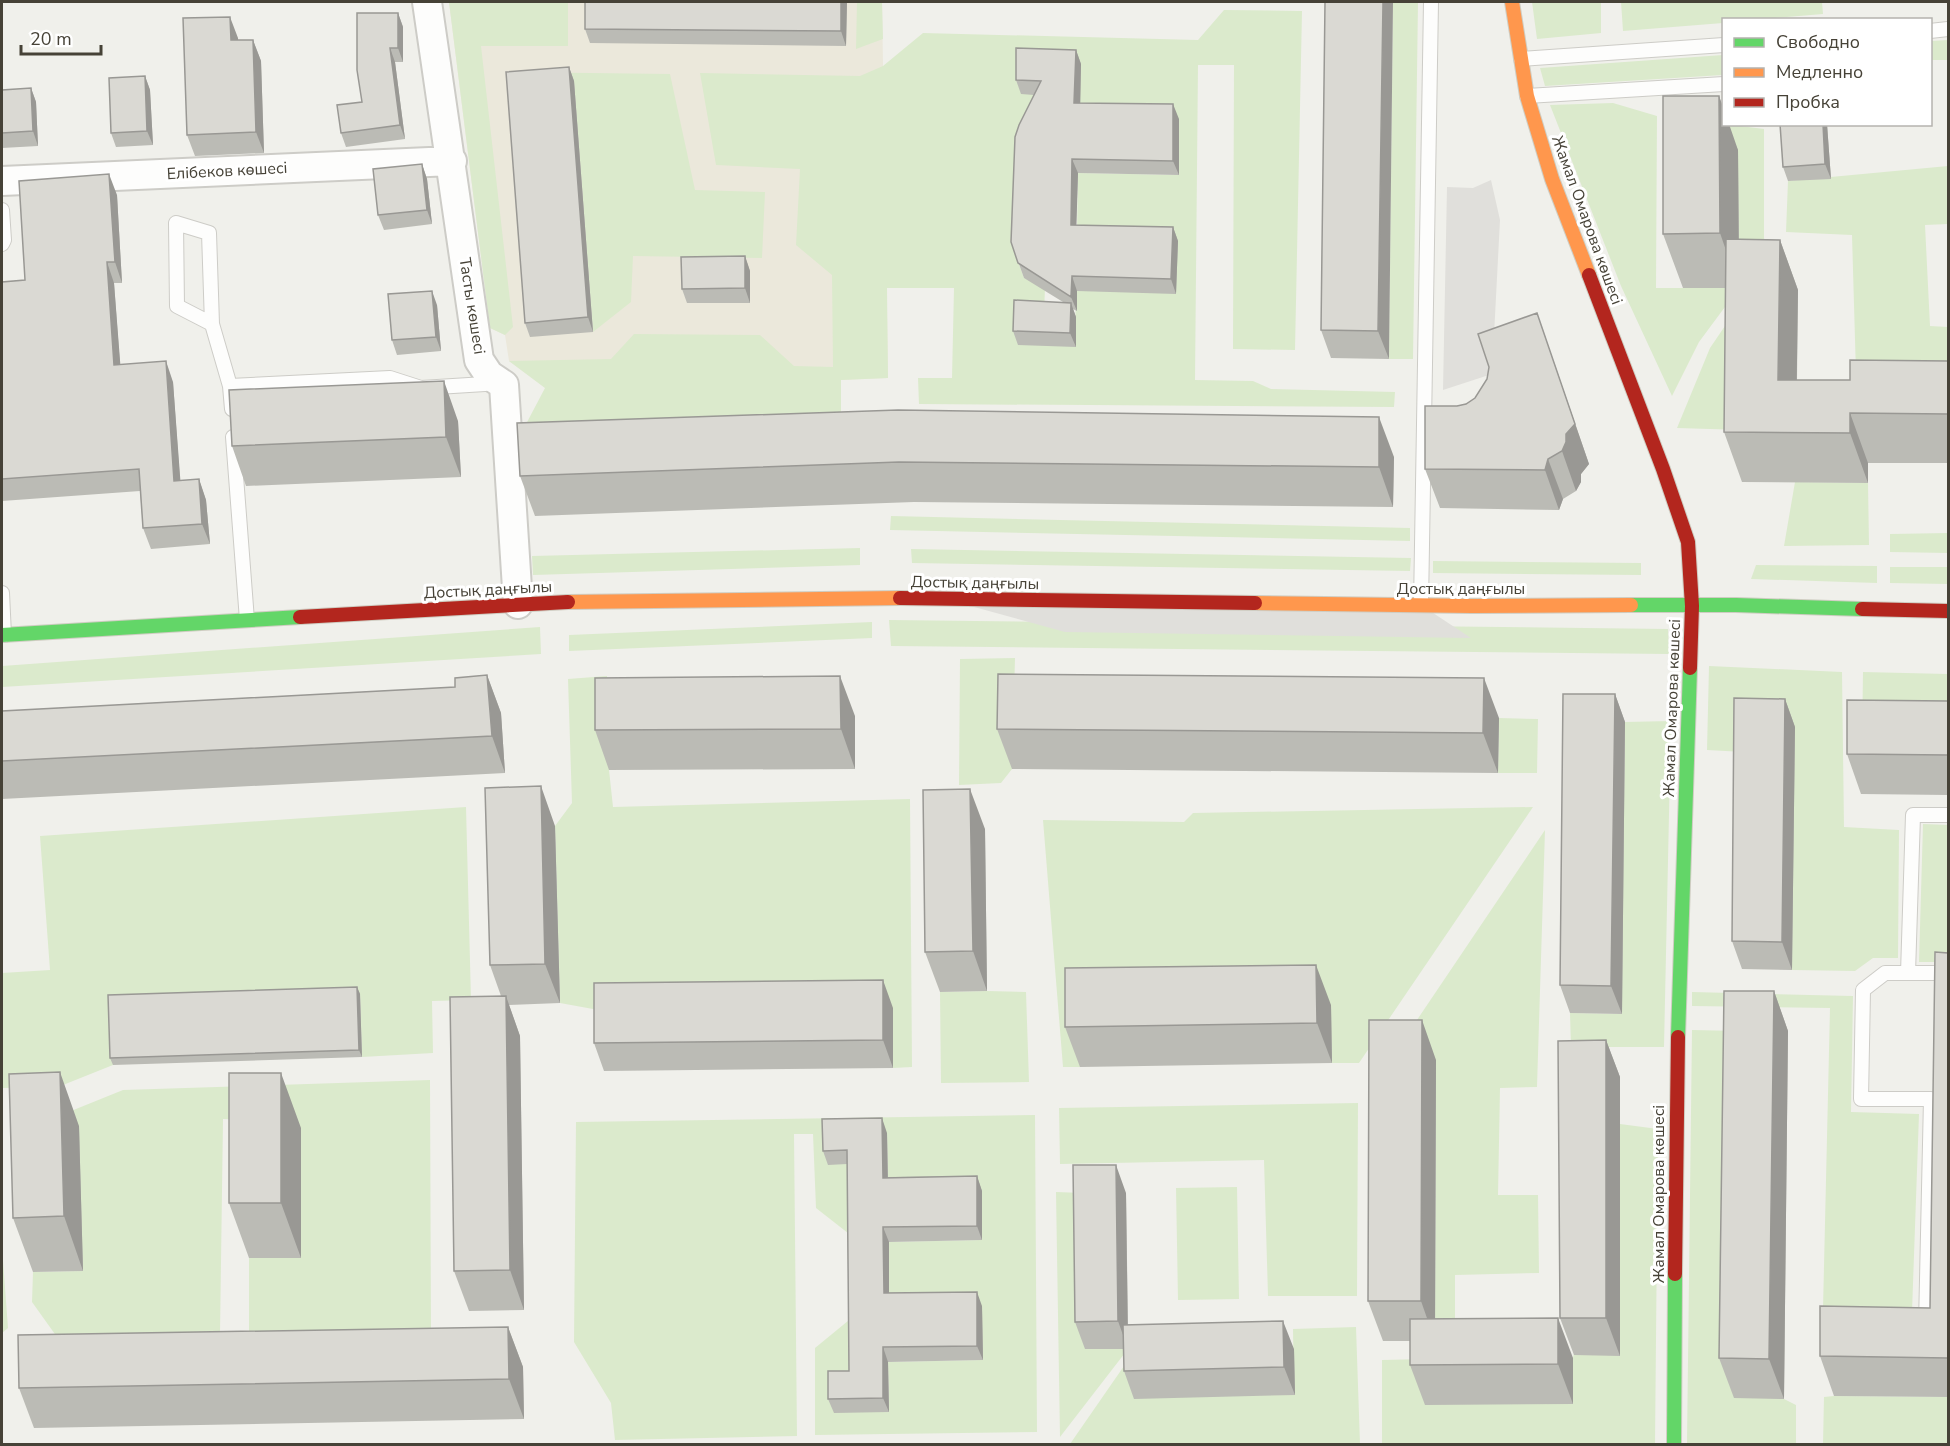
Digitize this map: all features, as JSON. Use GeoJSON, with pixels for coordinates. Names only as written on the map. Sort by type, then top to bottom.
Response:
{"type":"FeatureCollection","features":[{"type":"Feature","properties":{"kind":"main road","name":"Жамал Омарова көшесі"},"geometry":{"type":"LineString","coordinates":[[1512,2],[1527,96],[1552,179],[1663,469],[1688,542],[1692,606],[1677,1061],[1674,1444]]}},
{"type":"Feature","properties":{"kind":"main road","name":"Достық даңғылы"},"geometry":{"type":"LineString","coordinates":[[3,635],[518,604],[884,598],[1421,605],[1736,605],[1948,610]]}},
{"type":"Feature","properties":{"kind":"street","name":"Тасты көшесі"},"geometry":{"type":"LineString","coordinates":[[427,2],[452,161],[479,360],[489,375],[504,385],[518,604]]}},
{"type":"Feature","properties":{"kind":"street","name":"Елібеков көшесі"},"geometry":{"type":"LineString","coordinates":[[2,181],[452,161]]}},
{"type":"Feature","properties":{"kind":"lane"},"geometry":{"type":"LineString","coordinates":[[1421,605],[1431,2]]}},
{"type":"Feature","properties":{"kind":"lane"},"geometry":{"type":"LineString","coordinates":[[1932,31],[1948,29]]}},
{"type":"Feature","properties":{"kind":"lane"},"geometry":{"type":"LineString","coordinates":[[1521,58],[1722,45]]}},
{"type":"Feature","properties":{"kind":"lane"},"geometry":{"type":"LineString","coordinates":[[1527,96],[1722,84]]}},
{"type":"Feature","properties":{"kind":"lane"},"geometry":{"type":"LineString","coordinates":[[2,210],[4,240],[2,244]]}},
{"type":"Feature","properties":{"kind":"lane"},"geometry":{"type":"LineString","coordinates":[[212,324],[177,306],[176,223],[209,232],[212,324],[230,386],[247,620]]}},
{"type":"Feature","properties":{"kind":"lane"},"geometry":{"type":"LineString","coordinates":[[230,386],[390,378],[421,388],[485,384]]}},
{"type":"Feature","properties":{"kind":"lane"},"geometry":{"type":"LineString","coordinates":[[2,593],[3,635]]}},
{"type":"Feature","properties":{"kind":"lane"},"geometry":{"type":"LineString","coordinates":[[1908,973],[1913,815],[1948,815]]}},
{"type":"Feature","properties":{"kind":"lane"},"geometry":{"type":"LineString","coordinates":[[1926,1325],[1931,1099],[1861,1099],[1863,990],[1884,973],[1948,972]]}},
{"type":"Feature","properties":{"kind":"shaded area"},"geometry":{"type":"Polygon","coordinates":[[[449,2],[882,2],[888,378],[841,380],[841,399],[563,401],[509,361],[505,335],[490,328],[449,2]]]}},
{"type":"Feature","properties":{"kind":"shaded area"},"geometry":{"type":"Polygon","coordinates":[[[1491,180],[1500,220],[1492,374],[1443,390],[1447,187],[1473,188],[1491,180]]]}},
{"type":"Feature","properties":{"kind":"shaded area"},"geometry":{"type":"Polygon","coordinates":[[[945,599],[1421,605],[1471,638],[1065,632],[945,599]]]}},
{"type":"Feature","properties":{"kind":"green space"},"geometry":{"type":"Polygon","coordinates":[[[449,2],[568,2],[568,46],[481,46],[513,327],[505,335],[490,328],[449,2]]]}},
{"type":"Feature","properties":{"kind":"green space"},"geometry":{"type":"Polygon","coordinates":[[[857,2],[882,2],[883,39],[856,49],[857,2]]]}},
{"type":"Feature","properties":{"kind":"green space"},"geometry":{"type":"Polygon","coordinates":[[[1393,2],[1418,2],[1413,359],[1389,359],[1393,2]]]}},
{"type":"Feature","properties":{"kind":"green space"},"geometry":{"type":"Polygon","coordinates":[[[1532,2],[1601,2],[1601,33],[1537,39],[1532,2]]]}},
{"type":"Feature","properties":{"kind":"green space"},"geometry":{"type":"Polygon","coordinates":[[[1621,2],[1822,2],[1823,14],[1775,18],[1722,18],[1722,23],[1623,31],[1621,2]]]}},
{"type":"Feature","properties":{"kind":"green space"},"geometry":{"type":"Polygon","coordinates":[[[1224,10],[1302,11],[1295,350],[1233,349],[1234,65],[1198,65],[1195,380],[1253,381],[1271,389],[1395,392],[1394,407],[919,404],[918,378],[952,378],[954,288],[887,288],[888,378],[841,380],[841,416],[525,426],[545,388],[509,361],[611,359],[634,334],[760,335],[794,366],[833,367],[832,275],[796,245],[800,169],[716,165],[700,73],[860,76],[883,66],[923,33],[1198,40],[1224,10]],[[1048,95],[1016,256],[1024,278],[1045,287],[1044,315],[1075,347],[1078,173],[1178,175],[1179,119],[1080,117],[1048,95]]]}},
{"type":"Feature","properties":{"kind":"green space"},"geometry":{"type":"Polygon","coordinates":[[[1948,40],[1948,60],[1932,60],[1932,41],[1948,40]]]}},
{"type":"Feature","properties":{"kind":"green space"},"geometry":{"type":"Polygon","coordinates":[[[1722,55],[1722,75],[1545,86],[1540,68],[1722,55]]]}},
{"type":"Feature","properties":{"kind":"green space"},"geometry":{"type":"Polygon","coordinates":[[[509,72],[670,74],[695,190],[765,192],[762,258],[633,256],[631,302],[593,332],[574,82],[511,87],[509,72]]]}},
{"type":"Feature","properties":{"kind":"green space"},"geometry":{"type":"Polygon","coordinates":[[[1613,103],[1657,116],[1656,288],[1739,288],[1699,342],[1672,396],[1621,286],[1550,105],[1613,103]]]}},
{"type":"Feature","properties":{"kind":"green space"},"geometry":{"type":"Polygon","coordinates":[[[1722,125],[1764,129],[1764,247],[1739,272],[1682,151],[1722,125]]]}},
{"type":"Feature","properties":{"kind":"green space"},"geometry":{"type":"Polygon","coordinates":[[[1948,166],[1948,224],[1925,225],[1930,326],[1948,327],[1948,376],[1856,374],[1852,235],[1786,232],[1788,181],[1948,166]]]}},
{"type":"Feature","properties":{"kind":"green space"},"geometry":{"type":"Polygon","coordinates":[[[1744,298],[1743,430],[1677,428],[1710,348],[1744,298]]]}},
{"type":"Feature","properties":{"kind":"green space"},"geometry":{"type":"Polygon","coordinates":[[[1795,482],[1868,483],[1869,545],[1784,546],[1795,482]]]}},
{"type":"Feature","properties":{"kind":"green space"},"geometry":{"type":"Polygon","coordinates":[[[891,516],[1410,528],[1410,541],[890,530],[891,516]]]}},
{"type":"Feature","properties":{"kind":"green space"},"geometry":{"type":"Polygon","coordinates":[[[1948,533],[1948,553],[1890,552],[1890,534],[1948,533]]]}},
{"type":"Feature","properties":{"kind":"green space"},"geometry":{"type":"Polygon","coordinates":[[[860,548],[860,565],[533,575],[532,556],[860,548]]]}},
{"type":"Feature","properties":{"kind":"green space"},"geometry":{"type":"Polygon","coordinates":[[[911,549],[1411,558],[1410,571],[912,563],[911,549]]]}},
{"type":"Feature","properties":{"kind":"green space"},"geometry":{"type":"Polygon","coordinates":[[[1433,561],[1641,563],[1641,575],[1433,573],[1433,561]]]}},
{"type":"Feature","properties":{"kind":"green space"},"geometry":{"type":"Polygon","coordinates":[[[1756,565],[1877,566],[1877,583],[1751,579],[1756,565]]]}},
{"type":"Feature","properties":{"kind":"green space"},"geometry":{"type":"Polygon","coordinates":[[[1890,567],[1948,567],[1948,584],[1890,583],[1890,567]]]}},
{"type":"Feature","properties":{"kind":"green space"},"geometry":{"type":"Polygon","coordinates":[[[889,620],[1668,629],[1669,654],[891,646],[889,620]]]}},
{"type":"Feature","properties":{"kind":"green space"},"geometry":{"type":"Polygon","coordinates":[[[872,622],[872,638],[569,651],[569,635],[872,622]]]}},
{"type":"Feature","properties":{"kind":"green space"},"geometry":{"type":"Polygon","coordinates":[[[540,627],[541,654],[2,687],[2,666],[540,627]]]}},
{"type":"Feature","properties":{"kind":"green space"},"geometry":{"type":"Polygon","coordinates":[[[1015,658],[1012,769],[1001,783],[959,785],[960,659],[1015,658]]]}},
{"type":"Feature","properties":{"kind":"green space"},"geometry":{"type":"Polygon","coordinates":[[[1709,666],[1842,672],[1844,827],[1899,830],[1898,958],[1873,958],[1855,971],[1792,970],[1744,752],[1707,750],[1709,666]]]}},
{"type":"Feature","properties":{"kind":"green space"},"geometry":{"type":"Polygon","coordinates":[[[1863,672],[1948,674],[1948,741],[1862,740],[1863,672]]]}},
{"type":"Feature","properties":{"kind":"green space"},"geometry":{"type":"Polygon","coordinates":[[[607,676],[609,770],[613,807],[910,799],[912,1067],[893,1068],[893,1009],[604,1011],[560,1003],[555,826],[572,803],[568,679],[607,676]]]}},
{"type":"Feature","properties":{"kind":"green space"},"geometry":{"type":"Polygon","coordinates":[[[1499,718],[1538,719],[1537,773],[1498,773],[1499,718]]]}},
{"type":"Feature","properties":{"kind":"green space"},"geometry":{"type":"Polygon","coordinates":[[[1671,721],[1664,1047],[1571,1047],[1570,1013],[1621,1014],[1625,722],[1671,721]]]}},
{"type":"Feature","properties":{"kind":"green space"},"geometry":{"type":"Polygon","coordinates":[[[466,807],[471,1000],[432,1001],[433,1053],[362,1057],[360,994],[111,1003],[113,1065],[58,1087],[2,1088],[2,973],[50,970],[40,836],[466,807]]]}},
{"type":"Feature","properties":{"kind":"green space"},"geometry":{"type":"Polygon","coordinates":[[[1533,807],[1359,1063],[1332,1063],[1330,1005],[1079,1009],[1080,1067],[1063,1067],[1043,820],[1184,822],[1193,813],[1533,807]]]}},
{"type":"Feature","properties":{"kind":"green space"},"geometry":{"type":"Polygon","coordinates":[[[1923,824],[1948,825],[1948,962],[1919,962],[1923,824]]]}},
{"type":"Feature","properties":{"kind":"green space"},"geometry":{"type":"Polygon","coordinates":[[[1545,830],[1537,1087],[1500,1088],[1498,1195],[1538,1195],[1539,1273],[1455,1275],[1455,1328],[1435,1341],[1436,1061],[1390,1060],[1545,830]]]}},
{"type":"Feature","properties":{"kind":"green space"},"geometry":{"type":"Polygon","coordinates":[[[940,992],[1026,992],[1029,1082],[941,1083],[940,992]]]}},
{"type":"Feature","properties":{"kind":"green space"},"geometry":{"type":"Polygon","coordinates":[[[1692,992],[1853,996],[1851,1112],[1919,1114],[1912,1312],[1823,1309],[1830,1008],[1692,1006],[1692,992]]]}},
{"type":"Feature","properties":{"kind":"green space"},"geometry":{"type":"Polygon","coordinates":[[[1692,1030],[1739,1031],[1784,1399],[1796,1405],[1796,1444],[1687,1444],[1692,1030]]]}},
{"type":"Feature","properties":{"kind":"green space"},"geometry":{"type":"Polygon","coordinates":[[[430,1080],[431,1333],[249,1334],[249,1258],[300,1258],[247,1120],[223,1119],[220,1334],[57,1337],[32,1302],[33,1272],[83,1271],[29,1128],[123,1090],[430,1080]]]}},
{"type":"Feature","properties":{"kind":"green space"},"geometry":{"type":"Polygon","coordinates":[[[1358,1103],[1357,1296],[1268,1296],[1264,1160],[1060,1164],[1059,1108],[1358,1103]]]}},
{"type":"Feature","properties":{"kind":"green space"},"geometry":{"type":"Polygon","coordinates":[[[1035,1115],[1037,1432],[815,1435],[815,1348],[854,1316],[889,1412],[888,1362],[983,1360],[889,1308],[889,1242],[982,1240],[888,1192],[887,1133],[852,1164],[853,1237],[816,1208],[813,1134],[794,1134],[797,1436],[615,1440],[611,1403],[574,1342],[576,1122],[1035,1115]]]}},
{"type":"Feature","properties":{"kind":"green space"},"geometry":{"type":"Polygon","coordinates":[[[1620,1124],[1658,1129],[1655,1444],[1382,1444],[1382,1360],[1425,1359],[1573,1404],[1573,1358],[1620,1124]]]}},
{"type":"Feature","properties":{"kind":"green space"},"geometry":{"type":"Polygon","coordinates":[[[1237,1187],[1239,1299],[1178,1300],[1176,1188],[1237,1187]]]}},
{"type":"Feature","properties":{"kind":"green space"},"geometry":{"type":"Polygon","coordinates":[[[1056,1192],[1083,1193],[1128,1349],[1060,1437],[1056,1192]]]}},
{"type":"Feature","properties":{"kind":"green space"},"geometry":{"type":"Polygon","coordinates":[[[2,1247],[8,1328],[2,1333],[2,1247]]]}},
{"type":"Feature","properties":{"kind":"green space"},"geometry":{"type":"Polygon","coordinates":[[[1356,1327],[1360,1444],[1070,1444],[1133,1353],[1294,1395],[1293,1329],[1356,1327]]]}},
{"type":"Feature","properties":{"kind":"green space"},"geometry":{"type":"Polygon","coordinates":[[[1824,1397],[1948,1397],[1948,1444],[1823,1444],[1824,1397]]]}},
{"type":"Feature","properties":{"kind":"building"},"geometry":{"type":"Polygon","coordinates":[[[585,2],[841,2],[841,31],[585,29],[585,2]]]}},
{"type":"Feature","properties":{"kind":"building"},"geometry":{"type":"Polygon","coordinates":[[[1325,2],[1383,2],[1378,331],[1321,330],[1325,2]]]}},
{"type":"Feature","properties":{"kind":"building"},"geometry":{"type":"Polygon","coordinates":[[[357,13],[398,13],[398,48],[390,48],[400,125],[341,133],[337,105],[362,102],[357,70],[357,13]]]}},
{"type":"Feature","properties":{"kind":"building"},"geometry":{"type":"Polygon","coordinates":[[[230,17],[231,40],[253,40],[256,132],[187,135],[183,18],[230,17]]]}},
{"type":"Feature","properties":{"kind":"building"},"geometry":{"type":"Polygon","coordinates":[[[1016,48],[1076,50],[1074,103],[1173,104],[1173,161],[1072,159],[1071,225],[1173,227],[1171,279],[1072,276],[1071,297],[1018,263],[1011,242],[1015,137],[1041,81],[1016,80],[1016,48]]]}},
{"type":"Feature","properties":{"kind":"building"},"geometry":{"type":"Polygon","coordinates":[[[569,67],[588,317],[525,323],[506,72],[569,67]]]}},
{"type":"Feature","properties":{"kind":"building"},"geometry":{"type":"Polygon","coordinates":[[[145,76],[147,131],[111,133],[109,78],[145,76]]]}},
{"type":"Feature","properties":{"kind":"building"},"geometry":{"type":"Polygon","coordinates":[[[31,88],[33,131],[2,133],[2,90],[31,88]]]}},
{"type":"Feature","properties":{"kind":"building"},"geometry":{"type":"Polygon","coordinates":[[[1663,96],[1719,96],[1720,233],[1663,234],[1663,96]]]}},
{"type":"Feature","properties":{"kind":"building"},"geometry":{"type":"Polygon","coordinates":[[[1780,126],[1823,126],[1825,164],[1783,167],[1780,126]]]}},
{"type":"Feature","properties":{"kind":"building"},"geometry":{"type":"Polygon","coordinates":[[[422,164],[427,210],[378,215],[373,169],[422,164]]]}},
{"type":"Feature","properties":{"kind":"building"},"geometry":{"type":"Polygon","coordinates":[[[109,174],[115,262],[107,262],[114,365],[166,361],[174,481],[199,479],[202,524],[143,528],[139,469],[2,479],[2,282],[25,280],[19,181],[109,174]]]}},
{"type":"Feature","properties":{"kind":"building"},"geometry":{"type":"Polygon","coordinates":[[[1726,239],[1780,240],[1778,380],[1850,380],[1850,360],[1948,361],[1948,414],[1850,413],[1850,433],[1724,432],[1726,239]]]}},
{"type":"Feature","properties":{"kind":"building"},"geometry":{"type":"Polygon","coordinates":[[[745,256],[745,288],[682,289],[681,257],[745,256]]]}},
{"type":"Feature","properties":{"kind":"building"},"geometry":{"type":"Polygon","coordinates":[[[432,291],[436,337],[392,340],[388,294],[432,291]]]}},
{"type":"Feature","properties":{"kind":"building"},"geometry":{"type":"Polygon","coordinates":[[[1014,300],[1071,303],[1070,333],[1013,331],[1014,300]]]}},
{"type":"Feature","properties":{"kind":"building"},"geometry":{"type":"Polygon","coordinates":[[[1537,313],[1575,424],[1566,434],[1566,442],[1562,451],[1548,459],[1545,470],[1425,469],[1425,406],[1457,406],[1466,404],[1475,398],[1487,379],[1489,367],[1478,334],[1537,313]]]}},
{"type":"Feature","properties":{"kind":"building"},"geometry":{"type":"Polygon","coordinates":[[[444,381],[446,437],[232,446],[229,390],[444,381]]]}},
{"type":"Feature","properties":{"kind":"building"},"geometry":{"type":"Polygon","coordinates":[[[898,410],[1379,417],[1379,467],[899,462],[520,476],[517,423],[898,410]]]}},
{"type":"Feature","properties":{"kind":"building"},"geometry":{"type":"Polygon","coordinates":[[[998,674],[1484,678],[1483,733],[997,729],[998,674]]]}},
{"type":"Feature","properties":{"kind":"building"},"geometry":{"type":"Polygon","coordinates":[[[487,675],[492,736],[2,761],[2,711],[455,687],[455,678],[487,675]]]}},
{"type":"Feature","properties":{"kind":"building"},"geometry":{"type":"Polygon","coordinates":[[[840,676],[841,729],[595,730],[595,678],[840,676]]]}},
{"type":"Feature","properties":{"kind":"building"},"geometry":{"type":"Polygon","coordinates":[[[1563,694],[1615,694],[1611,986],[1560,985],[1563,694]]]}},
{"type":"Feature","properties":{"kind":"building"},"geometry":{"type":"Polygon","coordinates":[[[1734,698],[1785,699],[1782,942],[1732,941],[1734,698]]]}},
{"type":"Feature","properties":{"kind":"building"},"geometry":{"type":"Polygon","coordinates":[[[1847,700],[1948,701],[1948,755],[1847,754],[1847,700]]]}},
{"type":"Feature","properties":{"kind":"building"},"geometry":{"type":"Polygon","coordinates":[[[541,786],[545,964],[490,965],[485,788],[541,786]]]}},
{"type":"Feature","properties":{"kind":"building"},"geometry":{"type":"Polygon","coordinates":[[[970,789],[973,951],[925,952],[923,790],[970,789]]]}},
{"type":"Feature","properties":{"kind":"building"},"geometry":{"type":"Polygon","coordinates":[[[1935,952],[1948,953],[1948,1358],[1820,1356],[1820,1306],[1930,1308],[1935,952]]]}},
{"type":"Feature","properties":{"kind":"building"},"geometry":{"type":"Polygon","coordinates":[[[1316,965],[1317,1023],[1065,1027],[1065,968],[1316,965]]]}},
{"type":"Feature","properties":{"kind":"building"},"geometry":{"type":"Polygon","coordinates":[[[883,980],[883,1040],[594,1043],[594,983],[883,980]]]}},
{"type":"Feature","properties":{"kind":"building"},"geometry":{"type":"Polygon","coordinates":[[[357,987],[359,1050],[110,1058],[108,995],[357,987]]]}},
{"type":"Feature","properties":{"kind":"building"},"geometry":{"type":"Polygon","coordinates":[[[1724,991],[1774,991],[1769,1359],[1719,1358],[1724,991]]]}},
{"type":"Feature","properties":{"kind":"building"},"geometry":{"type":"Polygon","coordinates":[[[506,996],[510,1270],[454,1271],[450,997],[506,996]]]}},
{"type":"Feature","properties":{"kind":"building"},"geometry":{"type":"Polygon","coordinates":[[[1369,1020],[1422,1020],[1421,1301],[1368,1301],[1369,1020]]]}},
{"type":"Feature","properties":{"kind":"building"},"geometry":{"type":"Polygon","coordinates":[[[1606,1040],[1606,1318],[1560,1318],[1558,1041],[1606,1040]]]}},
{"type":"Feature","properties":{"kind":"building"},"geometry":{"type":"Polygon","coordinates":[[[60,1072],[64,1216],[13,1218],[9,1074],[60,1072]]]}},
{"type":"Feature","properties":{"kind":"building"},"geometry":{"type":"Polygon","coordinates":[[[229,1073],[281,1073],[281,1203],[229,1203],[229,1073]]]}},
{"type":"Feature","properties":{"kind":"building"},"geometry":{"type":"Polygon","coordinates":[[[882,1118],[883,1178],[977,1176],[977,1226],[883,1227],[884,1293],[977,1292],[977,1346],[883,1347],[883,1398],[828,1399],[828,1371],[849,1371],[847,1150],[823,1151],[822,1119],[882,1118]]]}},
{"type":"Feature","properties":{"kind":"building"},"geometry":{"type":"Polygon","coordinates":[[[1073,1165],[1116,1165],[1118,1321],[1075,1322],[1073,1165]]]}},
{"type":"Feature","properties":{"kind":"building"},"geometry":{"type":"Polygon","coordinates":[[[1558,1318],[1558,1364],[1410,1365],[1410,1319],[1558,1318]]]}},
{"type":"Feature","properties":{"kind":"building"},"geometry":{"type":"Polygon","coordinates":[[[1283,1321],[1284,1367],[1124,1371],[1123,1325],[1283,1321]]]}},
{"type":"Feature","properties":{"kind":"building"},"geometry":{"type":"Polygon","coordinates":[[[508,1327],[509,1379],[19,1388],[18,1335],[508,1327]]]}},
{"type":"Feature","properties":{"kind":"traffic: fast"},"geometry":{"type":"LineString","coordinates":[[1631,605],[1736,605],[1862,609]]}},
{"type":"Feature","properties":{"kind":"traffic: fast"},"geometry":{"type":"LineString","coordinates":[[2,635],[300,617]]}},
{"type":"Feature","properties":{"kind":"traffic: fast"},"geometry":{"type":"LineString","coordinates":[[1678,1037],[1690,668]]}},
{"type":"Feature","properties":{"kind":"traffic: fast"},"geometry":{"type":"LineString","coordinates":[[1674,1444],[1675,1274]]}},
{"type":"Feature","properties":{"kind":"traffic: slow"},"geometry":{"type":"LineString","coordinates":[[1512,2],[1527,96],[1552,179],[1589,275]]}},
{"type":"Feature","properties":{"kind":"traffic: slow"},"geometry":{"type":"LineString","coordinates":[[568,602],[900,598]]}},
{"type":"Feature","properties":{"kind":"traffic: slow"},"geometry":{"type":"LineString","coordinates":[[1255,603],[1472,606],[1631,605]]}},
{"type":"Feature","properties":{"kind":"traffic: jam"},"geometry":{"type":"LineString","coordinates":[[1589,275],[1663,469],[1688,542],[1692,606],[1690,668]]}},
{"type":"Feature","properties":{"kind":"traffic: jam"},"geometry":{"type":"LineString","coordinates":[[900,598],[1255,603]]}},
{"type":"Feature","properties":{"kind":"traffic: jam"},"geometry":{"type":"LineString","coordinates":[[300,617],[568,602]]}},
{"type":"Feature","properties":{"kind":"traffic: jam"},"geometry":{"type":"LineString","coordinates":[[1862,609],[1948,611]]}},
{"type":"Feature","properties":{"kind":"traffic: jam"},"geometry":{"type":"LineString","coordinates":[[1675,1274],[1678,1037]]}}]}
